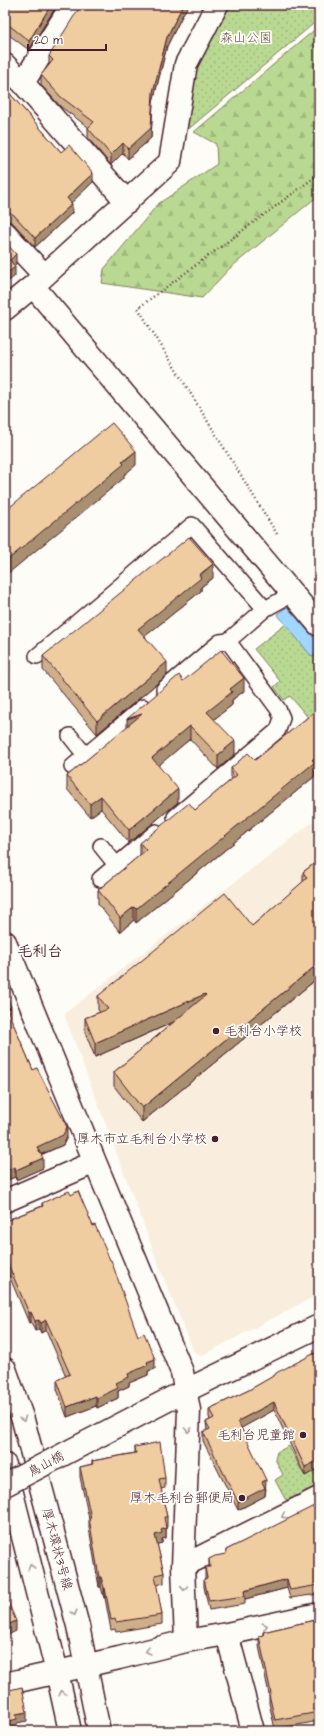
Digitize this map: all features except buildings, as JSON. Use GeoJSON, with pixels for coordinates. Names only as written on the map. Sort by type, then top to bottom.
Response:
{"type":"FeatureCollection","features":[{"type":"Feature","properties":{"kind":"street"},"geometry":{"type":"LineString","coordinates":[[23,83],[72,5]]}},
{"type":"Feature","properties":{"kind":"street"},"geometry":{"type":"LineString","coordinates":[[5,309],[127,202],[170,162],[186,64],[216,5]]}},
{"type":"Feature","properties":{"kind":"street"},"geometry":{"type":"LineString","coordinates":[[5,64],[127,202]]}},
{"type":"Feature","properties":{"kind":"street"},"geometry":{"type":"LineString","coordinates":[[5,233],[38,280],[292,594],[316,617]]}},
{"type":"Feature","properties":{"kind":"street"},"geometry":{"type":"LineString","coordinates":[[5,942],[182,1372],[189,1410],[183,1566],[186,1641]]}},
{"type":"Feature","properties":{"kind":"street"},"geometry":{"type":"LineString","coordinates":[[5,1201],[95,1162]]}},
{"type":"Feature","properties":{"kind":"street","name":"鳥山橋"},"geometry":{"type":"LineString","coordinates":[[5,1485],[185,1391],[319,1326]]}},
{"type":"Feature","properties":{"kind":"street","name":"厚木環状3号線"},"geometry":{"type":"LineString","coordinates":[[5,1369],[23,1420],[78,1626],[99,1731]]}},
{"type":"Feature","properties":{"kind":"street"},"geometry":{"type":"LineString","coordinates":[[5,1465],[57,1672],[70,1731]]}},
{"type":"Feature","properties":{"kind":"street"},"geometry":{"type":"LineString","coordinates":[[183,1566],[319,1498]]}},
{"type":"Feature","properties":{"kind":"street"},"geometry":{"type":"LineString","coordinates":[[5,1684],[86,1666],[186,1641],[227,1634],[319,1614]]}},
{"type":"Feature","properties":{"kind":"street"},"geometry":{"type":"LineString","coordinates":[[227,1634],[253,1731]]}},
{"type":"Feature","properties":{"kind":"lane"},"geometry":{"type":"LineString","coordinates":[[37,656],[192,525],[265,609]]}},
{"type":"Feature","properties":{"kind":"lane"},"geometry":{"type":"LineString","coordinates":[[72,767],[220,642],[228,641],[265,609],[292,594]]}},
{"type":"Feature","properties":{"kind":"lane"},"geometry":{"type":"LineString","coordinates":[[100,879],[278,730],[282,718],[278,709],[228,641]]}},
{"type":"Feature","properties":{"kind":"lane"},"geometry":{"type":"LineString","coordinates":[[70,736],[85,755]]}},
{"type":"Feature","properties":{"kind":"lane"},"geometry":{"type":"LineString","coordinates":[[101,846],[117,866]]}},
{"type":"Feature","properties":{"kind":"path"},"geometry":{"type":"LineString","coordinates":[[280,539],[138,308],[319,174]]}},
{"type":"Feature","properties":{"kind":"shaded area","name":"厚木市立毛利台小学校"},"geometry":{"type":"Polygon","coordinates":[[[319,817],[319,1294],[201,1356],[194,1352],[158,1263],[64,1014],[319,817]]]}},
{"type":"Feature","properties":{"kind":"green space","name":"森山公園"},"geometry":{"type":"Polygon","coordinates":[[[229,5],[319,5],[319,19],[185,132],[195,63],[209,35],[229,5]]]}},
{"type":"Feature","properties":{"kind":"green space"},"geometry":{"type":"Polygon","coordinates":[[[319,26],[319,195],[229,269],[202,298],[102,283],[104,269],[158,204],[217,164],[216,144],[194,132],[319,26]]]}},
{"type":"Feature","properties":{"kind":"green space"},"geometry":{"type":"Polygon","coordinates":[[[286,624],[312,657],[319,652],[319,715],[311,721],[290,696],[284,700],[274,687],[280,681],[254,649],[286,624]]]}},
{"type":"Feature","properties":{"kind":"green space"},"geometry":{"type":"Polygon","coordinates":[[[289,1446],[304,1475],[319,1468],[319,1485],[288,1500],[285,1499],[275,1480],[283,1475],[275,1459],[277,1452],[289,1446]]]}},
{"type":"Feature","properties":{"kind":"water"},"geometry":{"type":"Polygon","coordinates":[[[287,607],[319,644],[319,651],[312,657],[277,614],[287,607]]]}},
{"type":"Feature","properties":{"kind":"place","name":"毛利台小学校"},"geometry":{"type":"Point","coordinates":[216,1031]}},
{"type":"Feature","properties":{"kind":"place","name":"厚木市立毛利台小学校"},"geometry":{"type":"Point","coordinates":[215,1139]}},
{"type":"Feature","properties":{"kind":"place","name":"毛利台児童館"},"geometry":{"type":"Point","coordinates":[303,1435]}},
{"type":"Feature","properties":{"kind":"place","name":"厚木毛利台郵便局"},"geometry":{"type":"Point","coordinates":[242,1498]}},
{"type":"Feature","properties":{"kind":"district","name":"毛利台"},"geometry":{"type":"Point","coordinates":[40,951]}}]}
